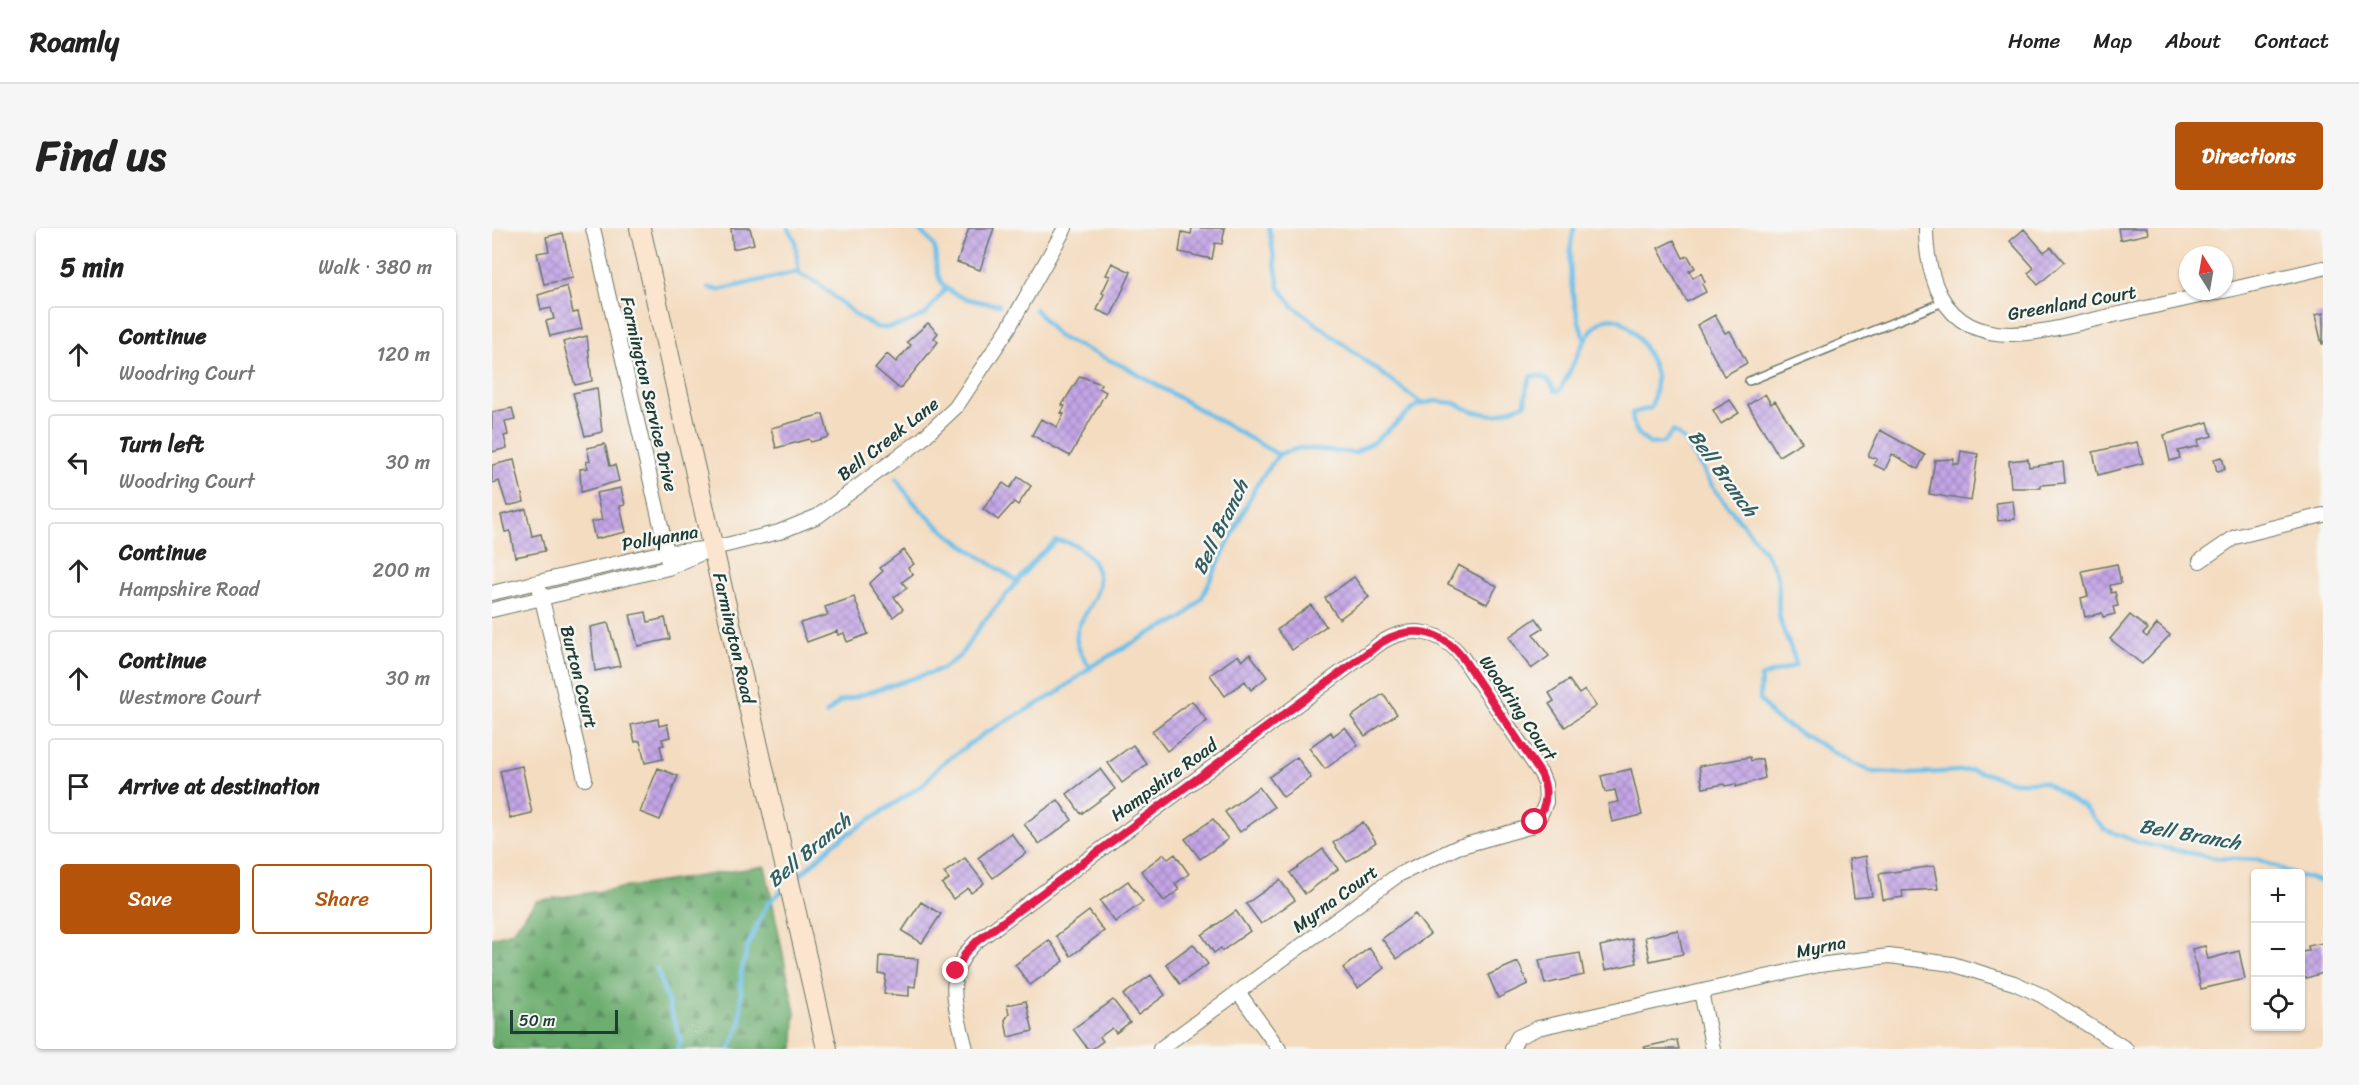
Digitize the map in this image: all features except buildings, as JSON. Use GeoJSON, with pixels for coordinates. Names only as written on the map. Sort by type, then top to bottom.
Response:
{"type":"FeatureCollection","features":[{"type":"Feature","properties":{"kind":"main road","name":"Farmington Road"},"geometry":{"type":"LineString","coordinates":[[639,228],[778,825],[826,1049]]}},
{"type":"Feature","properties":{"kind":"street","name":"Farmington Service Drive"},"geometry":{"type":"LineString","coordinates":[[592,228],[668,552],[668,568]]}},
{"type":"Feature","properties":{"kind":"street","name":"Bell Creek Lane"},"geometry":{"type":"LineString","coordinates":[[714,548],[779,532],[818,516],[939,425],[956,407],[979,374],[1065,228]]}},
{"type":"Feature","properties":{"kind":"street"},"geometry":{"type":"LineString","coordinates":[[1926,228],[1928,258],[1942,302]]}},
{"type":"Feature","properties":{"kind":"street","name":"Greenland Court"},"geometry":{"type":"LineString","coordinates":[[2233,289],[2323,268]]}},
{"type":"Feature","properties":{"kind":"street","name":"Greenland Court"},"geometry":{"type":"LineString","coordinates":[[1942,302],[1956,317],[1974,328],[1991,333],[2014,334],[2179,300]]}},
{"type":"Feature","properties":{"kind":"street"},"geometry":{"type":"LineString","coordinates":[[2200,561],[2235,537],[2323,515]]}},
{"type":"Feature","properties":{"kind":"street","name":"Pollyanna"},"geometry":{"type":"LineString","coordinates":[[492,593],[668,552],[714,548]]}},
{"type":"Feature","properties":{"kind":"street","name":"Pollyanna"},"geometry":{"type":"LineString","coordinates":[[492,610],[668,568],[714,548]]}},
{"type":"Feature","properties":{"kind":"street","name":"Burton Court"},"geometry":{"type":"LineString","coordinates":[[538,583],[585,779]]}},
{"type":"Feature","properties":{"kind":"street","name":"Woodring Court"},"geometry":{"type":"LineString","coordinates":[[1345,669],[1382,642],[1405,632],[1432,634],[1449,642],[1462,657],[1541,774],[1547,792],[1544,808]]}},
{"type":"Feature","properties":{"kind":"street","name":"Hampshire Road"},"geometry":{"type":"LineString","coordinates":[[966,1049],[953,993],[956,971],[966,952],[1345,669]]}},
{"type":"Feature","properties":{"kind":"street","name":"Myrna Court"},"geometry":{"type":"LineString","coordinates":[[1160,1049],[1398,875],[1458,847],[1522,831],[1535,822],[1544,808]]}},
{"type":"Feature","properties":{"kind":"street","name":"Myrna"},"geometry":{"type":"LineString","coordinates":[[1513,1047],[1524,1032],[1701,992],[1857,958],[1921,958],[1975,970],[2041,995],[2126,1049]]}},
{"type":"Feature","properties":{"kind":"street"},"geometry":{"type":"LineString","coordinates":[[1238,992],[1279,1049]]}},
{"type":"Feature","properties":{"kind":"street"},"geometry":{"type":"LineString","coordinates":[[1701,992],[1713,1049]]}},
{"type":"Feature","properties":{"kind":"lane"},"geometry":{"type":"LineString","coordinates":[[1749,381],[1942,302]]}},
{"type":"Feature","properties":{"kind":"green space"},"geometry":{"type":"Polygon","coordinates":[[[765,866],[795,1013],[794,1049],[492,1049],[492,938],[512,932],[536,901],[765,866]]]}},
{"type":"Feature","properties":{"kind":"waterway"},"geometry":{"type":"LineString","coordinates":[[788,228],[795,240],[799,273]]}},
{"type":"Feature","properties":{"kind":"waterway"},"geometry":{"type":"LineString","coordinates":[[916,228],[935,248],[940,280],[950,292],[999,305]]}},
{"type":"Feature","properties":{"kind":"waterway"},"geometry":{"type":"LineString","coordinates":[[1269,228],[1279,287],[1293,306],[1422,404]]}},
{"type":"Feature","properties":{"kind":"waterway"},"geometry":{"type":"LineString","coordinates":[[1574,228],[1570,255],[1571,283],[1579,323],[1583,336],[1587,339]]}},
{"type":"Feature","properties":{"kind":"waterway"},"geometry":{"type":"LineString","coordinates":[[709,288],[719,290],[795,272],[818,283],[857,316],[876,327],[884,328],[901,325],[926,314],[946,288]]}},
{"type":"Feature","properties":{"kind":"waterway"},"geometry":{"type":"LineString","coordinates":[[1035,309],[1059,337],[1127,368],[1279,455]]}},
{"type":"Feature","properties":{"kind":"waterway","name":"Bell Branch"},"geometry":{"type":"LineString","coordinates":[[794,881],[833,844],[924,784],[939,766],[985,733],[1057,693],[1095,664],[1156,630],[1182,619],[1201,599],[1256,486],[1279,454],[1300,448],[1355,453],[1375,441],[1416,406],[1434,401],[1454,403],[1474,412],[1496,415],[1525,404],[1531,376],[1543,377],[1549,381],[1555,391],[1559,391],[1588,335],[1602,321],[1611,318],[1629,327],[1637,336],[1650,357],[1656,376],[1656,388],[1651,408],[1632,413],[1636,431],[1650,444],[1663,443],[1673,431],[1679,436],[1690,449],[1713,487],[1761,547],[1774,568],[1779,585],[1780,620],[1796,665],[1761,677],[1760,699],[1774,718],[1854,764],[1873,772],[1911,774],[1973,770],[2014,782],[2044,782],[2085,808],[2104,829],[2140,843],[2216,858],[2259,860],[2282,869]]}},
{"type":"Feature","properties":{"kind":"waterway"},"geometry":{"type":"LineString","coordinates":[[896,478],[907,494],[935,523],[1018,582]]}},
{"type":"Feature","properties":{"kind":"waterway"},"geometry":{"type":"LineString","coordinates":[[826,714],[839,702],[942,669],[960,656],[981,625],[1037,558],[1056,541],[1073,544],[1087,555],[1097,570],[1098,587],[1077,633],[1077,643],[1091,668]]}},
{"type":"Feature","properties":{"kind":"waterway","name":"Bell Branch"},"geometry":{"type":"LineString","coordinates":[[2305,877],[2323,882]]}},
{"type":"Feature","properties":{"kind":"waterway","name":"Bell Branch"},"geometry":{"type":"LineString","coordinates":[[730,1049],[741,1022],[741,973],[748,945],[768,903],[785,888]]}},
{"type":"Feature","properties":{"kind":"waterway"},"geometry":{"type":"LineString","coordinates":[[657,969],[681,1041],[677,1049]]}},
{"type":"Feature","properties":{"kind":"route"},"geometry":{"type":"LineString","coordinates":[[956,971],[960,960],[977,941],[1382,642],[1405,632],[1432,634],[1449,642],[1462,657],[1541,774],[1547,792],[1546,802],[1535,822]]}}]}
